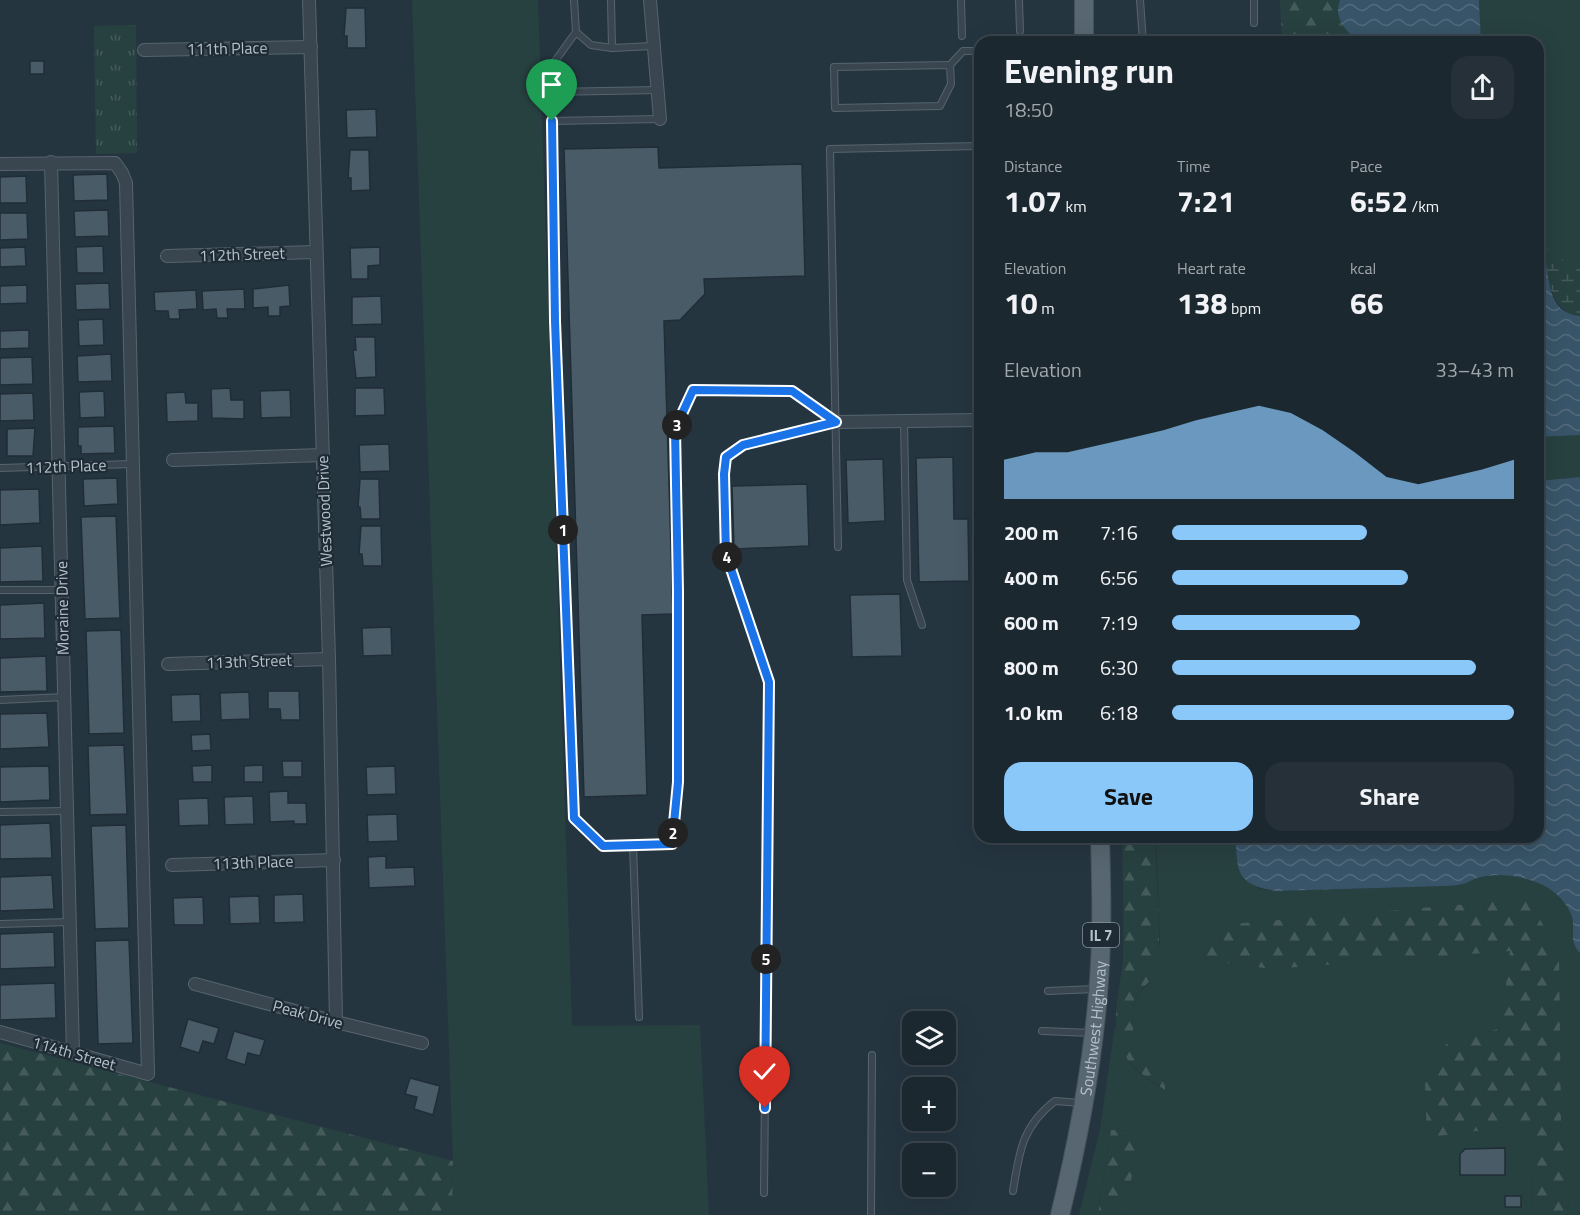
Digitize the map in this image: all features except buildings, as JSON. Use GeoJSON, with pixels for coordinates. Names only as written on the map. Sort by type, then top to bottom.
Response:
{"type":"FeatureCollection","features":[{"type":"Feature","properties":{"kind":"main road"},"geometry":{"type":"LineString","coordinates":[[1084,0],[1084,36]]}},
{"type":"Feature","properties":{"kind":"main road","name":"Southwest Highway"},"geometry":{"type":"LineString","coordinates":[[1060,1215],[1084,1103],[1098,989],[1101,939],[1100,843]]}},
{"type":"Feature","properties":{"kind":"street","name":"Westwood Drive"},"geometry":{"type":"LineString","coordinates":[[309,0],[329,659],[336,1022]]}},
{"type":"Feature","properties":{"kind":"street"},"geometry":{"type":"LineString","coordinates":[[650,0],[660,119]]}},
{"type":"Feature","properties":{"kind":"street","name":"111th Place"},"geometry":{"type":"LineString","coordinates":[[144,50],[311,47]]}},
{"type":"Feature","properties":{"kind":"street","name":"Moraine Drive"},"geometry":{"type":"LineString","coordinates":[[51,162],[74,1053]]}},
{"type":"Feature","properties":{"kind":"street"},"geometry":{"type":"LineString","coordinates":[[0,164],[115,163],[122,173],[126,183],[133,464]]}},
{"type":"Feature","properties":{"kind":"street","name":"112th Street"},"geometry":{"type":"LineString","coordinates":[[167,256],[316,252]]}},
{"type":"Feature","properties":{"kind":"street"},"geometry":{"type":"LineString","coordinates":[[836,422],[974,420]]}},
{"type":"Feature","properties":{"kind":"street"},"geometry":{"type":"LineString","coordinates":[[173,460],[323,455]]}},
{"type":"Feature","properties":{"kind":"street","name":"114th Street"},"geometry":{"type":"LineString","coordinates":[[0,1032],[148,1074],[133,464]]}},
{"type":"Feature","properties":{"kind":"street","name":"113th Street"},"geometry":{"type":"LineString","coordinates":[[168,663],[329,659]]}},
{"type":"Feature","properties":{"kind":"street","name":"113th Place"},"geometry":{"type":"LineString","coordinates":[[172,865],[334,860]]}},
{"type":"Feature","properties":{"kind":"street","name":"Peak Drive"},"geometry":{"type":"LineString","coordinates":[[195,984],[336,1022],[422,1042]]}},
{"type":"Feature","properties":{"kind":"lane"},"geometry":{"type":"LineString","coordinates":[[574,0],[576,32],[550,68],[555,321],[574,818],[603,846],[672,844],[678,782],[675,429],[693,390],[792,391],[836,422]]}},
{"type":"Feature","properties":{"kind":"lane"},"geometry":{"type":"LineString","coordinates":[[611,0],[612,48]]}},
{"type":"Feature","properties":{"kind":"lane"},"geometry":{"type":"LineString","coordinates":[[961,0],[962,36]]}},
{"type":"Feature","properties":{"kind":"lane"},"geometry":{"type":"LineString","coordinates":[[1019,0],[1020,31]]}},
{"type":"Feature","properties":{"kind":"lane"},"geometry":{"type":"LineString","coordinates":[[1140,0],[1143,36]]}},
{"type":"Feature","properties":{"kind":"lane"},"geometry":{"type":"LineString","coordinates":[[1254,0],[1254,23]]}},
{"type":"Feature","properties":{"kind":"lane"},"geometry":{"type":"LineString","coordinates":[[576,32],[591,45],[612,48],[653,46]]}},
{"type":"Feature","properties":{"kind":"lane"},"geometry":{"type":"LineString","coordinates":[[950,65],[834,67],[835,108],[940,106],[951,84],[950,65],[963,51],[974,51]]}},
{"type":"Feature","properties":{"kind":"lane"},"geometry":{"type":"LineString","coordinates":[[551,92],[658,90]]}},
{"type":"Feature","properties":{"kind":"lane"},"geometry":{"type":"LineString","coordinates":[[552,121],[660,119]]}},
{"type":"Feature","properties":{"kind":"lane"},"geometry":{"type":"LineString","coordinates":[[838,547],[830,149],[974,146]]}},
{"type":"Feature","properties":{"kind":"lane"},"geometry":{"type":"LineString","coordinates":[[904,421],[908,580],[922,625]]}},
{"type":"Feature","properties":{"kind":"lane"},"geometry":{"type":"LineString","coordinates":[[764,1194],[769,682],[726,554],[724,474],[726,457],[743,445],[836,422]]}},
{"type":"Feature","properties":{"kind":"lane","name":"112th Place"},"geometry":{"type":"LineString","coordinates":[[0,468],[133,464]]}},
{"type":"Feature","properties":{"kind":"lane"},"geometry":{"type":"LineString","coordinates":[[0,590],[62,590]]}},
{"type":"Feature","properties":{"kind":"lane"},"geometry":{"type":"LineString","coordinates":[[0,699],[65,697]]}},
{"type":"Feature","properties":{"kind":"lane"},"geometry":{"type":"LineString","coordinates":[[0,812],[67,811]]}},
{"type":"Feature","properties":{"kind":"lane"},"geometry":{"type":"LineString","coordinates":[[633,845],[639,1017]]}},
{"type":"Feature","properties":{"kind":"lane"},"geometry":{"type":"LineString","coordinates":[[0,924],[70,922]]}},
{"type":"Feature","properties":{"kind":"lane"},"geometry":{"type":"LineString","coordinates":[[1048,991],[1098,989]]}},
{"type":"Feature","properties":{"kind":"lane"},"geometry":{"type":"LineString","coordinates":[[1042,1031],[1093,1033]]}},
{"type":"Feature","properties":{"kind":"lane"},"geometry":{"type":"LineString","coordinates":[[871,1215],[872,1055]]}},
{"type":"Feature","properties":{"kind":"lane"},"geometry":{"type":"LineString","coordinates":[[1013,1191],[1019,1154],[1028,1128],[1055,1101],[1084,1103]]}},
{"type":"Feature","properties":{"kind":"green space"},"geometry":{"type":"Polygon","coordinates":[[[412,0],[538,0],[572,1026],[700,1025],[709,1215],[452,1215],[453,1161],[412,0]]]}},
{"type":"Feature","properties":{"kind":"green space"},"geometry":{"type":"Polygon","coordinates":[[[1280,0],[1340,0],[1338,5],[1356,36],[1282,36],[1280,0]]]}},
{"type":"Feature","properties":{"kind":"green space"},"geometry":{"type":"Polygon","coordinates":[[[1479,0],[1580,0],[1580,316],[1544,253],[1544,36],[1481,36],[1479,0]]]}},
{"type":"Feature","properties":{"kind":"green space"},"geometry":{"type":"Polygon","coordinates":[[[136,25],[137,153],[96,154],[94,26],[136,25]]]}},
{"type":"Feature","properties":{"kind":"green space"},"geometry":{"type":"Polygon","coordinates":[[[1544,248],[1567,263],[1580,264],[1580,316],[1569,313],[1561,307],[1555,299],[1548,278],[1544,248]]]}},
{"type":"Feature","properties":{"kind":"green space"},"geometry":{"type":"Polygon","coordinates":[[[1580,435],[1580,477],[1544,480],[1544,437],[1580,435]]]}},
{"type":"Feature","properties":{"kind":"green space"},"geometry":{"type":"Polygon","coordinates":[[[1122,843],[1156,843],[1159,935],[1157,967],[1152,978],[1136,999],[1133,1027],[1135,1047],[1161,1069],[1164,1075],[1165,1090],[1133,1066],[1123,1053],[1117,1034],[1116,1013],[1123,958],[1122,843]]]}},
{"type":"Feature","properties":{"kind":"green space"},"geometry":{"type":"Polygon","coordinates":[[[1156,843],[1236,843],[1236,861],[1259,889],[1276,891],[1450,886],[1481,877],[1507,876],[1533,881],[1556,893],[1573,918],[1574,943],[1580,953],[1580,1215],[1568,1215],[1561,1120],[1528,899],[1200,959],[1271,969],[1511,950],[1501,1028],[1446,1044],[1427,1138],[1534,1123],[1532,1215],[1124,1215],[1141,1131],[1111,1130],[1099,1215],[1079,1215],[1100,1129],[1115,1026],[1122,1049],[1131,1064],[1164,1090],[1135,1047],[1132,1027],[1133,1009],[1138,994],[1148,984],[1160,943],[1156,843]]]}},
{"type":"Feature","properties":{"kind":"green space"},"geometry":{"type":"Polygon","coordinates":[[[1528,899],[1559,952],[1561,1120],[1568,1215],[1532,1215],[1534,1123],[1427,1138],[1425,1083],[1446,1044],[1501,1028],[1510,951],[1271,969],[1199,959],[1219,925],[1528,899]]]}},
{"type":"Feature","properties":{"kind":"green space"},"geometry":{"type":"Polygon","coordinates":[[[0,1043],[453,1161],[452,1215],[0,1215],[0,1043]]]}},
{"type":"Feature","properties":{"kind":"green space"},"geometry":{"type":"Polygon","coordinates":[[[1111,1130],[1141,1131],[1124,1215],[1099,1215],[1111,1130]]]}},
{"type":"Feature","properties":{"kind":"water"},"geometry":{"type":"Polygon","coordinates":[[[1340,0],[1479,0],[1481,36],[1353,36],[1342,24],[1338,7],[1340,0]]]}},
{"type":"Feature","properties":{"kind":"water"},"geometry":{"type":"Polygon","coordinates":[[[1544,255],[1553,296],[1558,306],[1567,313],[1580,316],[1580,435],[1544,437],[1544,255]]]}},
{"type":"Feature","properties":{"kind":"water"},"geometry":{"type":"Polygon","coordinates":[[[1580,477],[1580,953],[1574,943],[1573,919],[1564,903],[1556,893],[1545,886],[1520,877],[1481,877],[1450,886],[1276,891],[1247,881],[1239,868],[1236,843],[1544,843],[1544,480],[1580,477]]]}},
{"type":"Feature","properties":{"kind":"route"},"geometry":{"type":"LineString","coordinates":[[552,121],[555,321],[574,818],[603,846],[672,844],[678,782],[675,429],[693,390],[792,391],[836,422],[743,445],[726,457],[724,474],[726,554],[769,682],[765,1108]]}}]}
